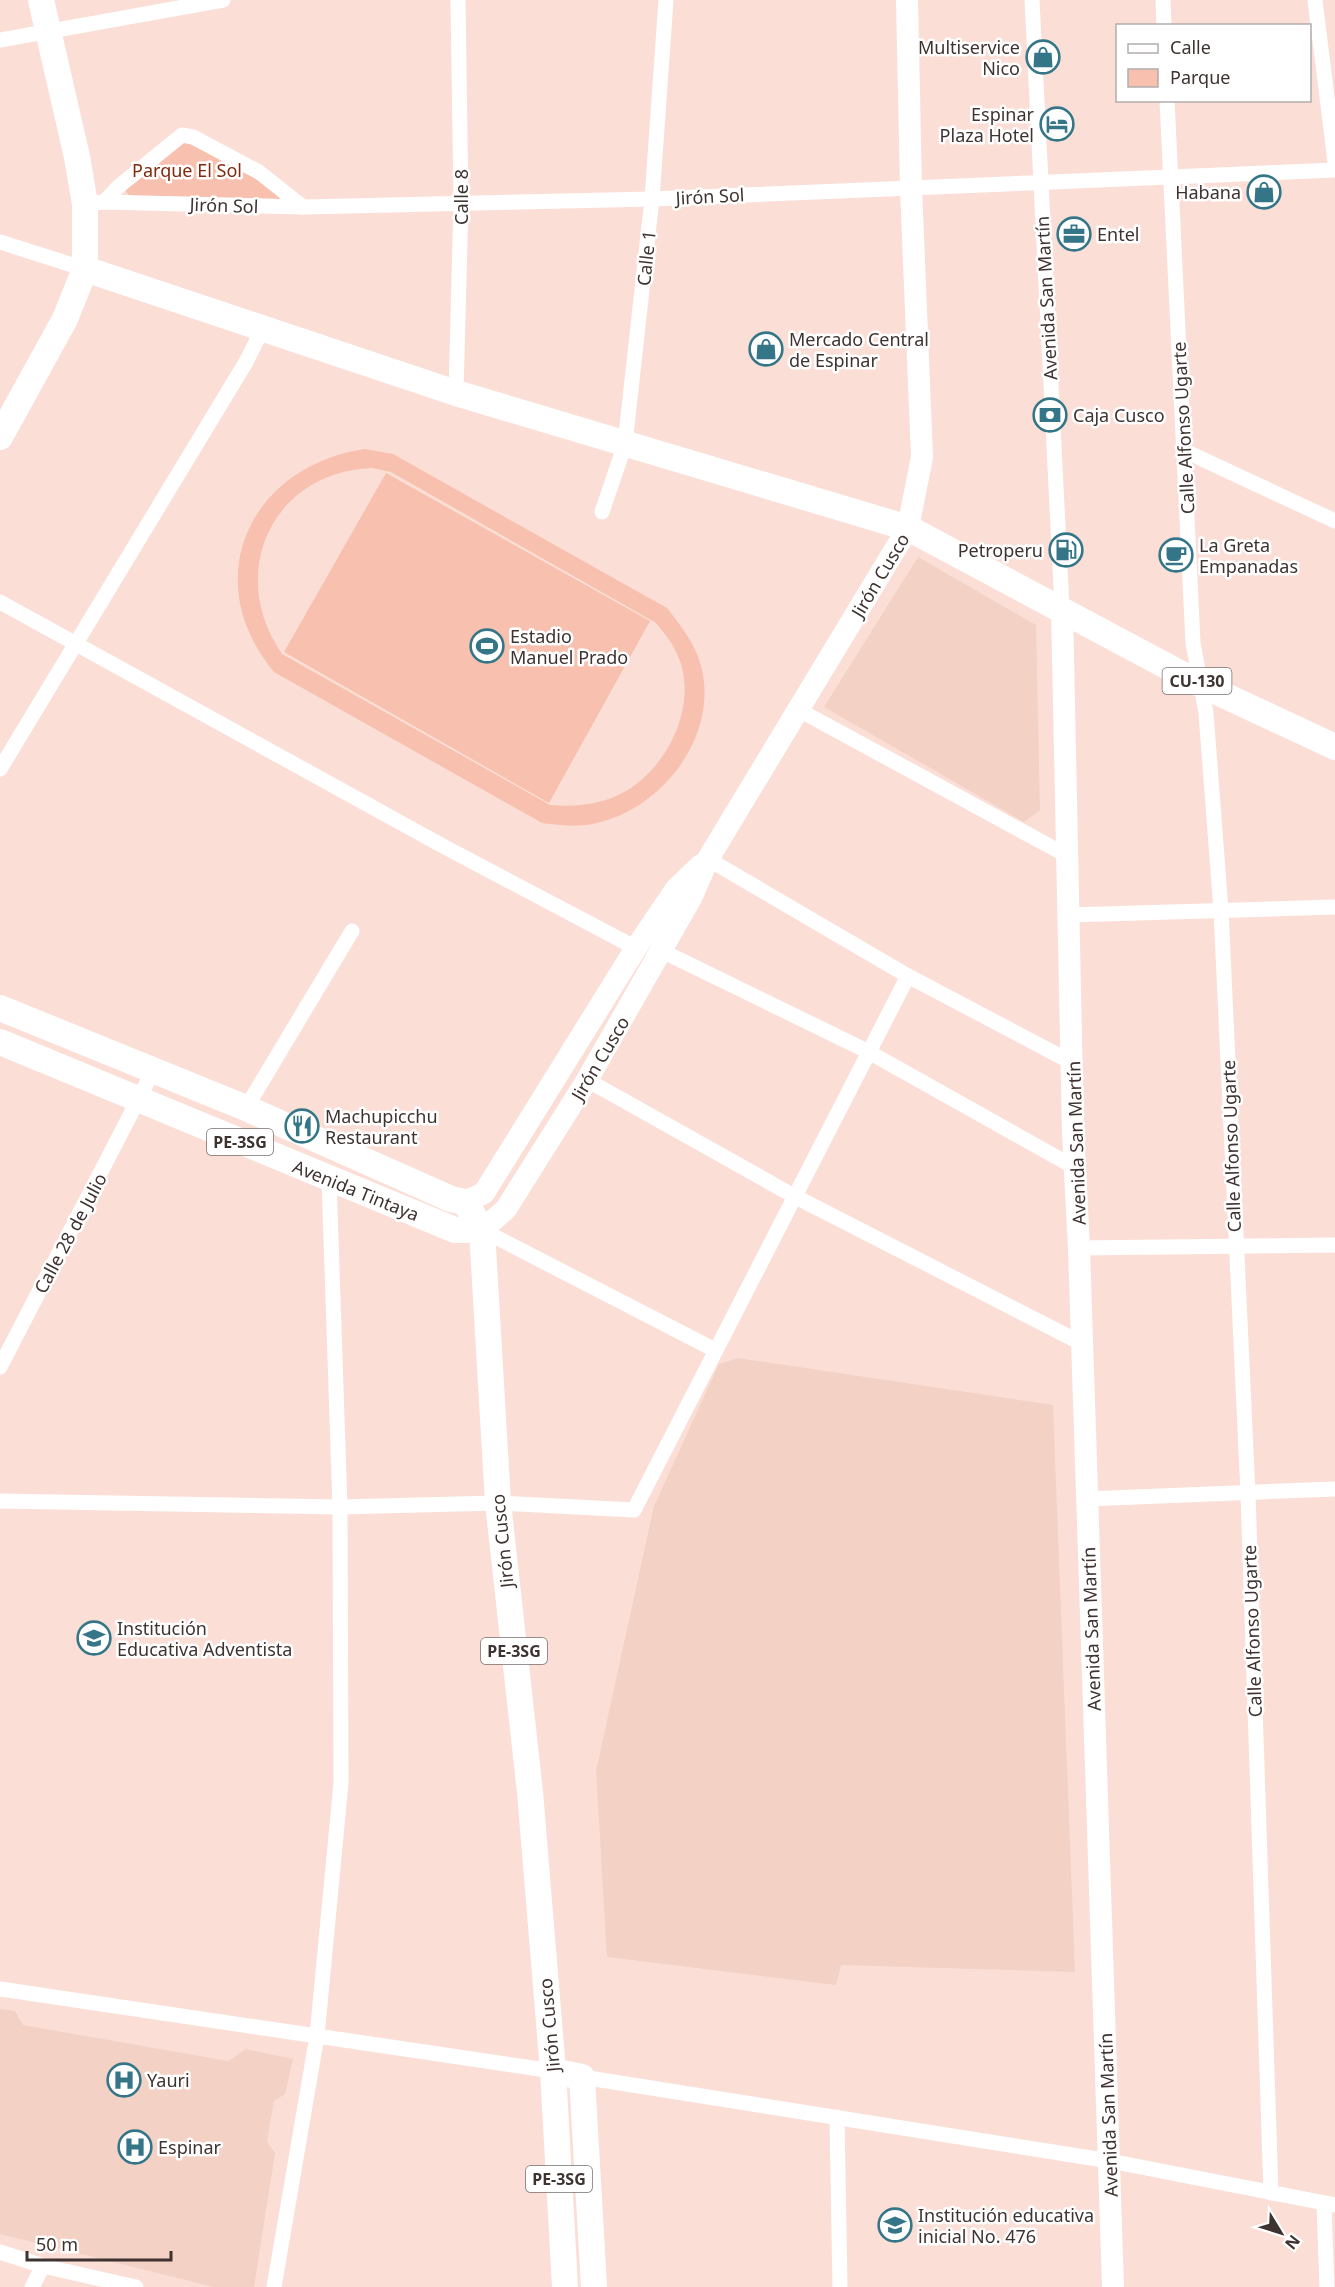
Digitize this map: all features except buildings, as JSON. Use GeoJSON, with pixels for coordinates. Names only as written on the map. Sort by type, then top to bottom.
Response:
{"type":"FeatureCollection","features":[{"type":"Feature","properties":{"kind":"main road"},"geometry":{"type":"LineString","coordinates":[[0,436],[65,319],[85,269],[95,203],[77,157],[41,0]]}},
{"type":"Feature","properties":{"kind":"main road"},"geometry":{"type":"LineString","coordinates":[[85,269],[456,393],[908,528],[1062,608]]}},
{"type":"Feature","properties":{"kind":"main road","name":"CU-130"},"geometry":{"type":"LineString","coordinates":[[1062,608],[1202,685],[1335,747]]}},
{"type":"Feature","properties":{"kind":"main road","name":"Avenida Tintaya"},"geometry":{"type":"LineString","coordinates":[[0,1008],[246,1108],[451,1199],[465,1202]]}},
{"type":"Feature","properties":{"kind":"main road","name":"Avenida Tintaya"},"geometry":{"type":"LineString","coordinates":[[0,1042],[455,1230],[482,1230]]}},
{"type":"Feature","properties":{"kind":"main road","name":"PE-3SG"},"geometry":{"type":"LineString","coordinates":[[465,1202],[482,1230]]}},
{"type":"Feature","properties":{"kind":"main road","name":"Jirón Cusco"},"geometry":{"type":"LineString","coordinates":[[482,1230],[498,1503],[530,1792],[553,2071],[565,2287]]}},
{"type":"Feature","properties":{"kind":"main road"},"geometry":{"type":"LineString","coordinates":[[553,2071],[582,2077]]}},
{"type":"Feature","properties":{"kind":"main road","name":"Jirón Cusco"},"geometry":{"type":"LineString","coordinates":[[582,2077],[594,2287]]}},
{"type":"Feature","properties":{"kind":"street"},"geometry":{"type":"LineString","coordinates":[[0,40],[47,29],[223,0]]}},
{"type":"Feature","properties":{"kind":"street","name":"Calle 8"},"geometry":{"type":"LineString","coordinates":[[456,393],[461,202],[458,0]]}},
{"type":"Feature","properties":{"kind":"street","name":"Calle 1"},"geometry":{"type":"LineString","coordinates":[[602,512],[625,444],[652,199],[666,0]]}},
{"type":"Feature","properties":{"kind":"street","name":"Jirón Cusco"},"geometry":{"type":"LineString","coordinates":[[482,1230],[507,1209],[587,1080],[692,898],[708,859],[908,528],[922,457],[911,188],[907,0]]}},
{"type":"Feature","properties":{"kind":"street","name":"Avenida San Martín"},"geometry":{"type":"LineString","coordinates":[[1032,0],[1062,608],[1074,1167],[1079,1248],[1113,2287]]}},
{"type":"Feature","properties":{"kind":"street"},"geometry":{"type":"LineString","coordinates":[[1163,0],[1164,24]]}},
{"type":"Feature","properties":{"kind":"street"},"geometry":{"type":"LineString","coordinates":[[1315,0],[1335,162]]}},
{"type":"Feature","properties":{"kind":"street","name":"Calle Alfonso Ugarte"},"geometry":{"type":"LineString","coordinates":[[1167,102],[1193,643],[1202,685],[1221,910],[1248,1494],[1271,2193]]}},
{"type":"Feature","properties":{"kind":"street"},"geometry":{"type":"LineString","coordinates":[[95,203],[182,135],[193,137],[259,172],[303,207]]}},
{"type":"Feature","properties":{"kind":"street","name":"Jirón Sol"},"geometry":{"type":"LineString","coordinates":[[95,203],[303,207],[652,199],[1040,182],[1171,179],[1335,170]]}},
{"type":"Feature","properties":{"kind":"street"},"geometry":{"type":"LineString","coordinates":[[0,242],[85,269]]}},
{"type":"Feature","properties":{"kind":"street"},"geometry":{"type":"LineString","coordinates":[[0,769],[246,362],[262,330]]}},
{"type":"Feature","properties":{"kind":"street"},"geometry":{"type":"LineString","coordinates":[[1185,451],[1335,521]]}},
{"type":"Feature","properties":{"kind":"street"},"geometry":{"type":"LineString","coordinates":[[0,602],[451,850],[636,948]]}},
{"type":"Feature","properties":{"kind":"street"},"geometry":{"type":"LineString","coordinates":[[799,710],[1066,855]]}},
{"type":"Feature","properties":{"kind":"street"},"geometry":{"type":"LineString","coordinates":[[708,859],[908,976],[1073,1063]]}},
{"type":"Feature","properties":{"kind":"street","name":"Jirón Cusco"},"geometry":{"type":"LineString","coordinates":[[465,1202],[484,1193],[636,948],[676,889],[708,859]]}},
{"type":"Feature","properties":{"kind":"street"},"geometry":{"type":"LineString","coordinates":[[1069,915],[1335,907]]}},
{"type":"Feature","properties":{"kind":"street"},"geometry":{"type":"LineString","coordinates":[[246,1108],[352,931]]}},
{"type":"Feature","properties":{"kind":"street"},"geometry":{"type":"LineString","coordinates":[[662,951],[867,1051],[1074,1167]]}},
{"type":"Feature","properties":{"kind":"street"},"geometry":{"type":"LineString","coordinates":[[0,1501],[340,1507],[498,1503],[634,1510],[867,1051],[908,976]]}},
{"type":"Feature","properties":{"kind":"street","name":"Calle 28 de Julio"},"geometry":{"type":"LineString","coordinates":[[0,1367],[153,1071]]}},
{"type":"Feature","properties":{"kind":"street"},"geometry":{"type":"LineString","coordinates":[[587,1080],[794,1196],[1081,1343]]}},
{"type":"Feature","properties":{"kind":"street"},"geometry":{"type":"LineString","coordinates":[[274,2287],[317,2036],[341,1784],[340,1507],[329,1179]]}},
{"type":"Feature","properties":{"kind":"street"},"geometry":{"type":"LineString","coordinates":[[482,1230],[715,1350]]}},
{"type":"Feature","properties":{"kind":"street"},"geometry":{"type":"LineString","coordinates":[[1079,1248],[1335,1245]]}},
{"type":"Feature","properties":{"kind":"street"},"geometry":{"type":"LineString","coordinates":[[1086,1500],[1335,1489]]}},
{"type":"Feature","properties":{"kind":"street"},"geometry":{"type":"LineString","coordinates":[[0,1989],[553,2071]]}},
{"type":"Feature","properties":{"kind":"street"},"geometry":{"type":"LineString","coordinates":[[582,2077],[1110,2161],[1330,2205],[1327,2287]]}},
{"type":"Feature","properties":{"kind":"street"},"geometry":{"type":"LineString","coordinates":[[837,2117],[840,2287]]}},
{"type":"Feature","properties":{"kind":"street"},"geometry":{"type":"LineString","coordinates":[[0,2252],[44,2266],[136,2287]]}},
{"type":"Feature","properties":{"kind":"street"},"geometry":{"type":"LineString","coordinates":[[32,2287],[44,2266]]}},
{"type":"Feature","properties":{"kind":"shaded area"},"geometry":{"type":"Polygon","coordinates":[[[918,557],[1036,625],[1040,810],[1024,822],[824,707],[918,557]]]}},
{"type":"Feature","properties":{"kind":"shaded area"},"geometry":{"type":"Polygon","coordinates":[[[738,1358],[1053,1405],[1075,1972],[841,1965],[836,1985],[607,1957],[596,1771],[654,1506],[719,1364],[738,1358]]]}},
{"type":"Feature","properties":{"kind":"shaded area","name":"Espinar"},"geometry":{"type":"Polygon","coordinates":[[[0,2009],[15,2011],[23,2025],[228,2061],[246,2049],[293,2059],[285,2094],[274,2101],[267,2142],[275,2153],[254,2287],[214,2287],[0,2234],[0,2009]]]}},
{"type":"Feature","properties":{"kind":"green space","name":"Parque El Sol"},"geometry":{"type":"Polygon","coordinates":[[[183,139],[227,159],[285,199],[131,197],[126,192],[126,187],[183,139]]]}},
{"type":"Feature","properties":{"kind":"green space"},"geometry":{"type":"Polygon","coordinates":[[[365,449],[393,454],[667,608],[694,648],[704,681],[703,709],[697,735],[684,760],[667,781],[646,800],[623,814],[597,823],[576,826],[542,823],[274,672],[251,636],[240,600],[239,565],[247,532],[265,503],[291,478],[325,460],[365,449]],[[372,468],[337,474],[308,487],[285,507],[268,532],[260,561],[258,591],[266,623],[282,654],[550,805],[591,804],[614,797],[632,787],[649,773],[663,756],[674,737],[681,716],[684,695],[683,674],[677,654],[665,634],[656,623],[391,472],[372,468]]]}},
{"type":"Feature","properties":{"kind":"green space"},"geometry":{"type":"Polygon","coordinates":[[[386,473],[650,621],[549,803],[284,652],[386,473]]]}},
{"type":"Feature","properties":{"kind":"place","name":"Multiservice Nico"},"geometry":{"type":"Point","coordinates":[1043,57]}},
{"type":"Feature","properties":{"kind":"place","name":"Espinar Plaza Hotel"},"geometry":{"type":"Point","coordinates":[1057,124]}},
{"type":"Feature","properties":{"kind":"place","name":"Habana"},"geometry":{"type":"Point","coordinates":[1264,192]}},
{"type":"Feature","properties":{"kind":"place","name":"Entel"},"geometry":{"type":"Point","coordinates":[1074,234]}},
{"type":"Feature","properties":{"kind":"place","name":"Mercado Central de Espinar"},"geometry":{"type":"Point","coordinates":[766,349]}},
{"type":"Feature","properties":{"kind":"place","name":"Caja Cusco"},"geometry":{"type":"Point","coordinates":[1050,415]}},
{"type":"Feature","properties":{"kind":"place","name":"Petroperu"},"geometry":{"type":"Point","coordinates":[1066,550]}},
{"type":"Feature","properties":{"kind":"place","name":"La Greta Empanadas"},"geometry":{"type":"Point","coordinates":[1176,555]}},
{"type":"Feature","properties":{"kind":"place","name":"Estadio Manuel Prado"},"geometry":{"type":"Point","coordinates":[487,646]}},
{"type":"Feature","properties":{"kind":"place","name":"Machupicchu Restaurant"},"geometry":{"type":"Point","coordinates":[302,1126]}},
{"type":"Feature","properties":{"kind":"place","name":"Institución Educativa Adventista"},"geometry":{"type":"Point","coordinates":[94,1638]}},
{"type":"Feature","properties":{"kind":"place","name":"Yauri"},"geometry":{"type":"Point","coordinates":[124,2080]}},
{"type":"Feature","properties":{"kind":"place","name":"Espinar"},"geometry":{"type":"Point","coordinates":[135,2147]}},
{"type":"Feature","properties":{"kind":"place","name":"Institución educativa inicial No. 476"},"geometry":{"type":"Point","coordinates":[895,2225]}}]}
